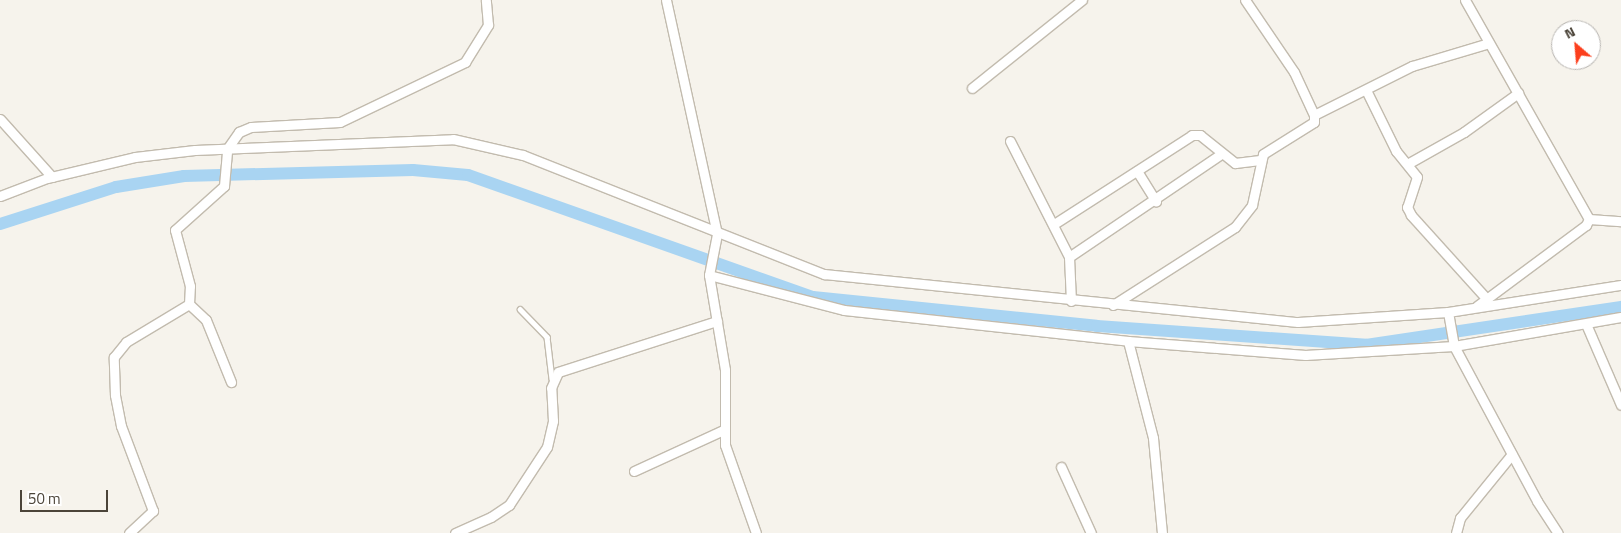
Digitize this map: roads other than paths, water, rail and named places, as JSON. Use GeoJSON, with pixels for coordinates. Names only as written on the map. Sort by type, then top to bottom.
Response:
{"type":"FeatureCollection","features":[{"type":"Feature","properties":{"kind":"street"},"geometry":{"type":"LineString","coordinates":[[231,382],[206,320],[189,304],[190,286],[175,230],[218,192],[226,180],[227,152],[239,132],[251,127],[340,122],[465,62],[488,25],[486,0]]}},
{"type":"Feature","properties":{"kind":"street"},"geometry":{"type":"LineString","coordinates":[[666,0],[716,239],[709,270],[725,370],[723,430],[756,533]]}},
{"type":"Feature","properties":{"kind":"street"},"geometry":{"type":"LineString","coordinates":[[972,88],[1082,0]]}},
{"type":"Feature","properties":{"kind":"street"},"geometry":{"type":"LineString","coordinates":[[1054,224],[1192,135],[1200,135],[1221,154],[1235,163],[1260,160],[1270,150],[1310,128],[1314,115],[1294,72],[1245,0]]}},
{"type":"Feature","properties":{"kind":"street"},"geometry":{"type":"LineString","coordinates":[[1465,0],[1589,219]]}},
{"type":"Feature","properties":{"kind":"street"},"geometry":{"type":"LineString","coordinates":[[1314,115],[1420,64],[1490,43]]}},
{"type":"Feature","properties":{"kind":"street"},"geometry":{"type":"LineString","coordinates":[[1366,90],[1396,151],[1409,163],[1417,177],[1407,207],[1411,215],[1487,299]]}},
{"type":"Feature","properties":{"kind":"street"},"geometry":{"type":"LineString","coordinates":[[1409,163],[1464,132],[1518,93]]}},
{"type":"Feature","properties":{"kind":"street"},"geometry":{"type":"LineString","coordinates":[[0,119],[52,177]]}},
{"type":"Feature","properties":{"kind":"street"},"geometry":{"type":"LineString","coordinates":[[0,196],[52,177],[118,159],[430,138],[472,142],[550,165],[716,239],[824,274],[1113,305],[1298,322],[1448,315],[1475,307],[1621,285]]}},
{"type":"Feature","properties":{"kind":"street"},"geometry":{"type":"LineString","coordinates":[[1010,142],[1054,224],[1069,257],[1071,300]]}},
{"type":"Feature","properties":{"kind":"street"},"geometry":{"type":"LineString","coordinates":[[1069,257],[1156,201],[1221,154]]}},
{"type":"Feature","properties":{"kind":"street"},"geometry":{"type":"LineString","coordinates":[[1113,305],[1246,217],[1258,185],[1260,160]]}},
{"type":"Feature","properties":{"kind":"street"},"geometry":{"type":"LineString","coordinates":[[1137,171],[1156,201]]}},
{"type":"Feature","properties":{"kind":"street"},"geometry":{"type":"LineString","coordinates":[[1589,219],[1621,222]]}},
{"type":"Feature","properties":{"kind":"street"},"geometry":{"type":"LineString","coordinates":[[1475,307],[1586,226],[1589,219]]}},
{"type":"Feature","properties":{"kind":"street"},"geometry":{"type":"LineString","coordinates":[[709,270],[844,310],[1128,341],[1326,355],[1452,343],[1621,318]]}},
{"type":"Feature","properties":{"kind":"street"},"geometry":{"type":"LineString","coordinates":[[129,533],[153,510],[121,426],[114,395],[114,357],[126,342],[189,304]]}},
{"type":"Feature","properties":{"kind":"street"},"geometry":{"type":"LineString","coordinates":[[1448,315],[1452,343],[1512,454],[1558,533]]}},
{"type":"Feature","properties":{"kind":"street"},"geometry":{"type":"LineString","coordinates":[[455,533],[492,518],[509,505],[547,447],[554,420],[552,379],[572,364],[717,321]]}},
{"type":"Feature","properties":{"kind":"street"},"geometry":{"type":"LineString","coordinates":[[1586,324],[1621,405]]}},
{"type":"Feature","properties":{"kind":"street"},"geometry":{"type":"LineString","coordinates":[[1128,341],[1153,438],[1162,533]]}},
{"type":"Feature","properties":{"kind":"street"},"geometry":{"type":"LineString","coordinates":[[634,471],[723,430]]}},
{"type":"Feature","properties":{"kind":"street"},"geometry":{"type":"LineString","coordinates":[[1456,533],[1460,518],[1512,454]]}},
{"type":"Feature","properties":{"kind":"street"},"geometry":{"type":"LineString","coordinates":[[1061,467],[1091,533]]}},
{"type":"Feature","properties":{"kind":"lane"},"geometry":{"type":"LineString","coordinates":[[520,309],[547,337],[552,379]]}},
{"type":"Feature","properties":{"kind":"waterway"},"geometry":{"type":"LineString","coordinates":[[0,224],[116,187],[184,176],[413,170],[468,175],[813,297],[1097,326],[1366,345],[1621,307]]}}]}
